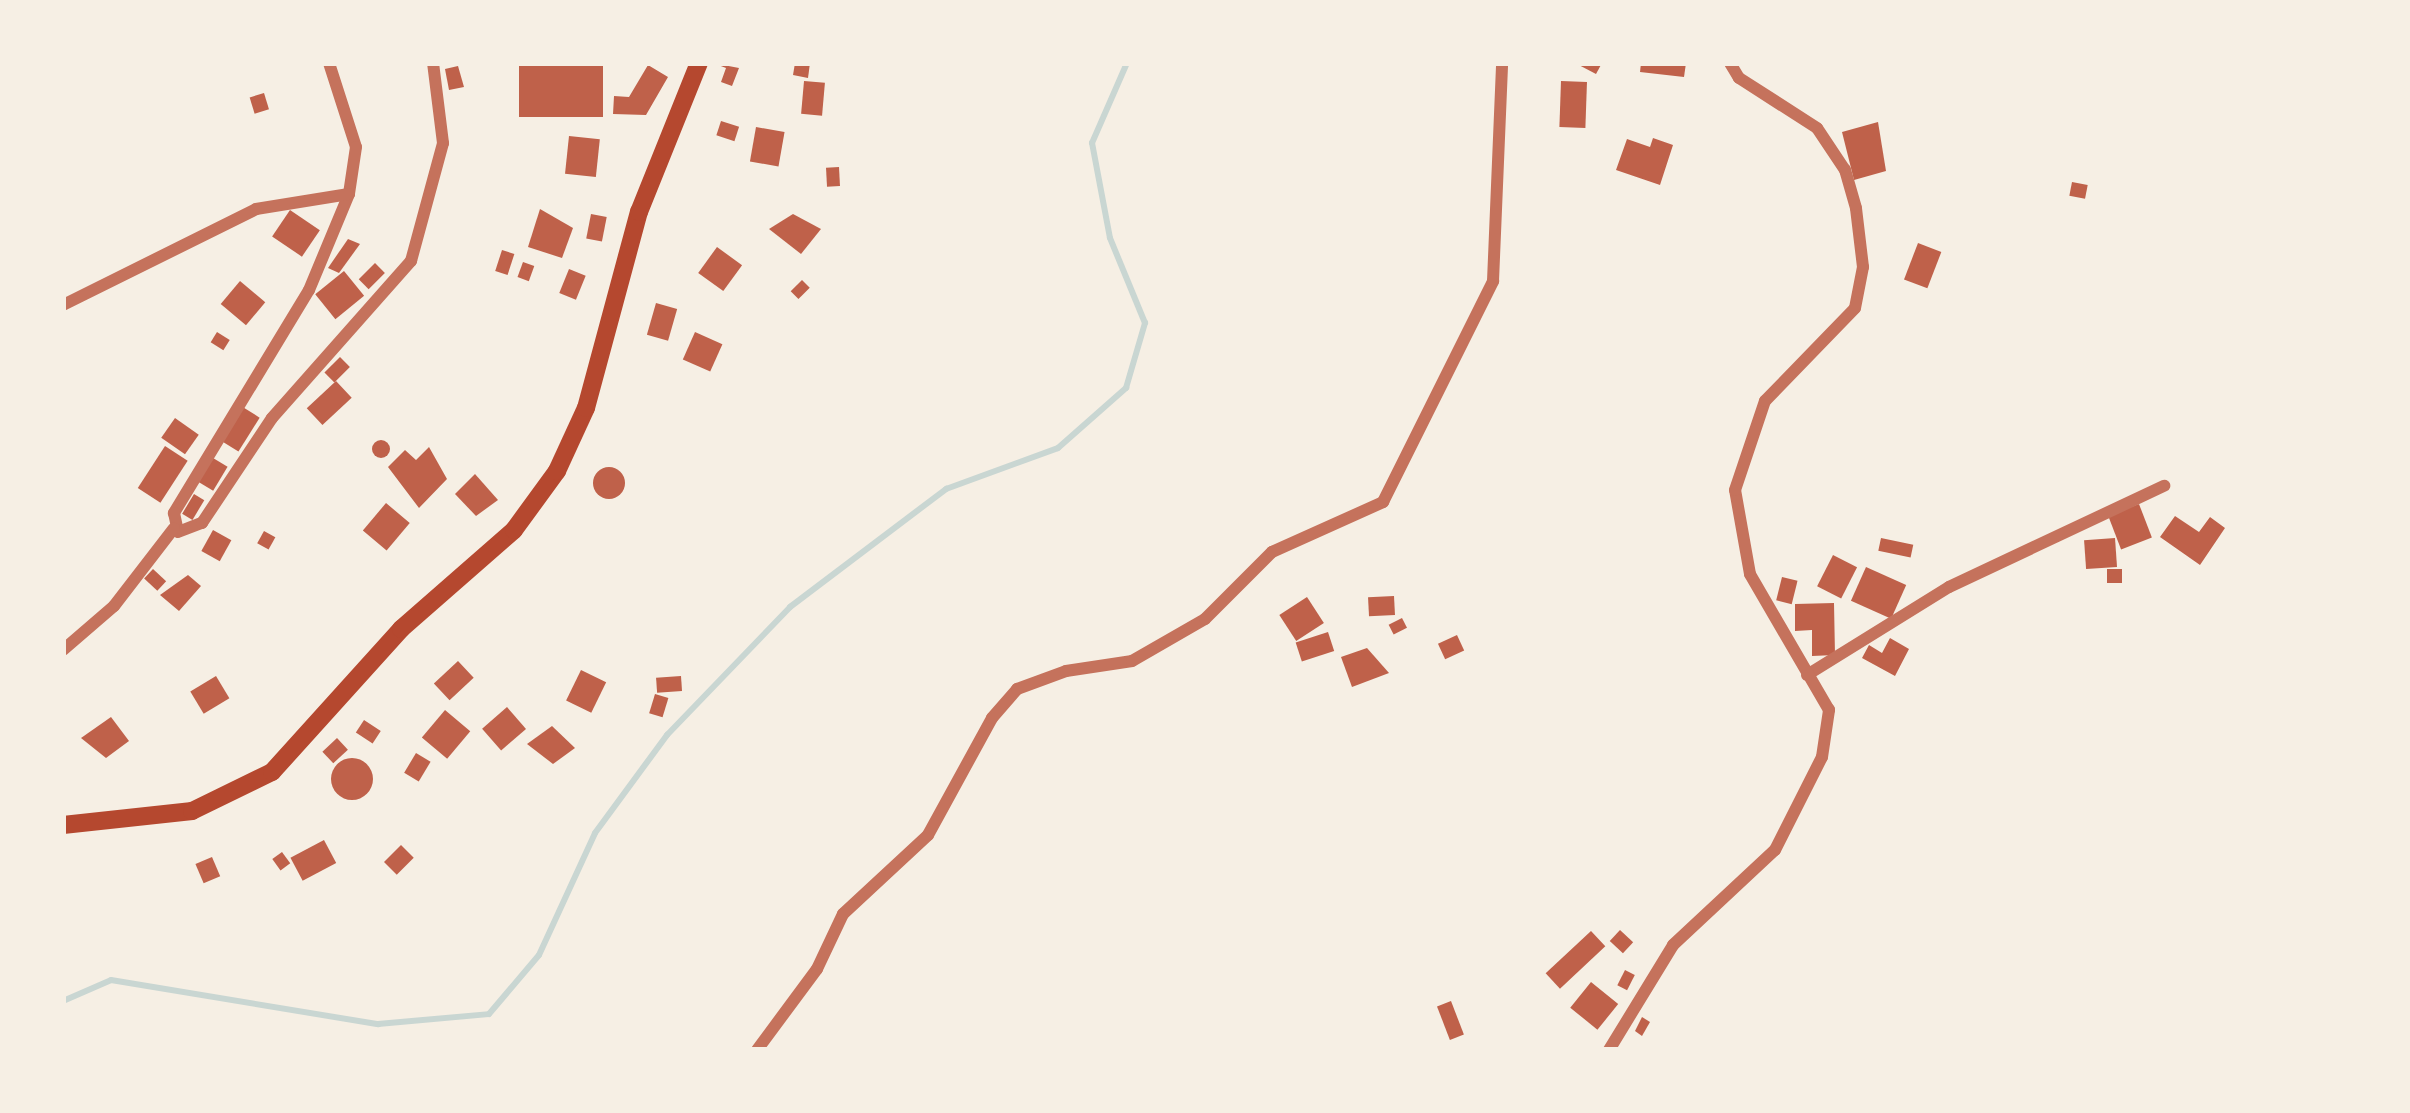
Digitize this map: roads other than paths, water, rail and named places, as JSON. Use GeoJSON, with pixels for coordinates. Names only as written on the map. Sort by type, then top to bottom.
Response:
{"type":"FeatureCollection","features":[{"type":"Feature","properties":{"kind":"main road"},"geometry":{"type":"LineString","coordinates":[[66,823],[192,811],[272,772],[391,639],[514,530],[557,471],[586,408],[639,212],[699,63]]}},
{"type":"Feature","properties":{"kind":"street"},"geometry":{"type":"LineString","coordinates":[[63,650],[114,606],[174,529],[174,513],[231,412],[309,290],[349,194],[356,146],[329,63]]}},
{"type":"Feature","properties":{"kind":"street"},"geometry":{"type":"LineString","coordinates":[[174,529],[202,523],[272,418],[411,261],[443,143],[433,63]]}},
{"type":"Feature","properties":{"kind":"street"},"geometry":{"type":"LineString","coordinates":[[757,1050],[817,969],[843,914],[928,836],[992,718],[1017,689],[1066,671],[1132,662],[1205,620],[1272,552],[1383,502],[1493,281],[1502,63]]}},
{"type":"Feature","properties":{"kind":"street"},"geometry":{"type":"LineString","coordinates":[[1610,1050],[1673,945],[1775,850],[1822,757],[1829,710],[1750,574],[1735,490],[1765,401],[1855,308],[1861,248],[1845,170],[1817,128],[1739,78],[1730,63]]}},
{"type":"Feature","properties":{"kind":"street"},"geometry":{"type":"LineString","coordinates":[[63,305],[256,209],[349,194]]}},
{"type":"Feature","properties":{"kind":"street"},"geometry":{"type":"LineString","coordinates":[[1807,675],[1949,587],[2164,487]]}},
{"type":"Feature","properties":{"kind":"waterway"},"geometry":{"type":"LineString","coordinates":[[63,1001],[111,980],[378,1024],[489,1014],[539,955],[595,833],[667,735],[790,607],[946,489],[1058,448],[1126,388],[1145,323],[1110,238],[1092,143],[1127,63]]}}]}
